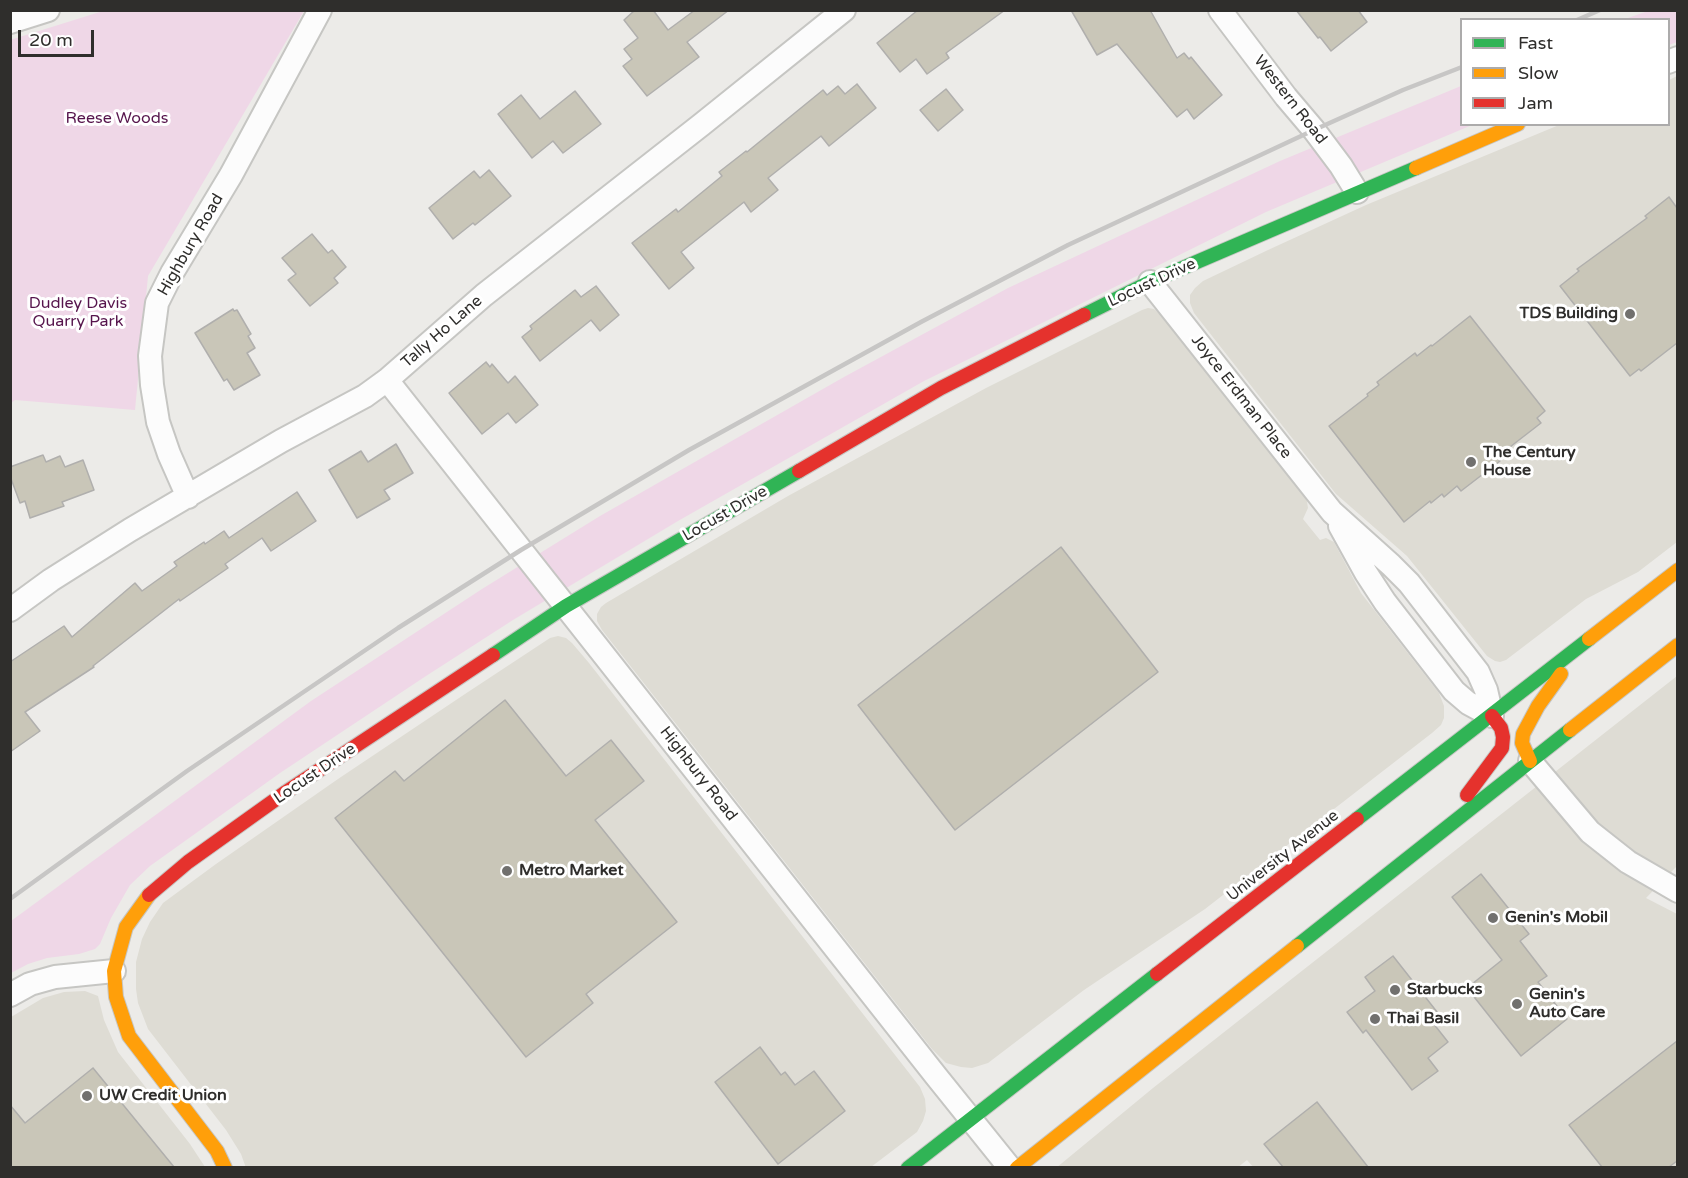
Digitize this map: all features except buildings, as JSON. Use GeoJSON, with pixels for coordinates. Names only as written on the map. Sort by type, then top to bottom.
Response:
{"type":"FeatureCollection","features":[{"type":"Feature","properties":{"kind":"main road","name":"Locust Drive"},"geometry":{"type":"LineString","coordinates":[[114,971],[126,927],[150,893],[188,862],[286,792],[566,606],[941,388],[1150,282],[1513,126]]}},
{"type":"Feature","properties":{"kind":"main road","name":"University Avenue"},"geometry":{"type":"LineString","coordinates":[[908,1167],[1492,716],[1677,570]]}},
{"type":"Feature","properties":{"kind":"main road"},"geometry":{"type":"LineString","coordinates":[[1530,761],[1522,743],[1526,726],[1550,688],[1605,627]]}},
{"type":"Feature","properties":{"kind":"main road"},"geometry":{"type":"LineString","coordinates":[[1017,1167],[1677,645]]}},
{"type":"Feature","properties":{"kind":"main road"},"geometry":{"type":"LineString","coordinates":[[1434,837],[1502,748],[1501,728],[1492,716]]}},
{"type":"Feature","properties":{"kind":"main road"},"geometry":{"type":"LineString","coordinates":[[114,971],[116,997],[129,1036],[216,1151],[225,1167]]}},
{"type":"Feature","properties":{"kind":"street"},"geometry":{"type":"LineString","coordinates":[[10,22],[48,10]]}},
{"type":"Feature","properties":{"kind":"street","name":"Highbury Road"},"geometry":{"type":"LineString","coordinates":[[188,497],[158,422],[152,385],[150,356],[157,303],[172,273],[237,164],[320,10]]}},
{"type":"Feature","properties":{"kind":"street","name":"Tally Ho Lane"},"geometry":{"type":"LineString","coordinates":[[10,610],[51,580],[130,530],[281,441],[365,396],[387,380],[484,295],[844,10]]}},
{"type":"Feature","properties":{"kind":"street","name":"Western Road"},"geometry":{"type":"LineString","coordinates":[[1220,10],[1314,130],[1357,192]]}},
{"type":"Feature","properties":{"kind":"street","name":"Joyce Erdman Place"},"geometry":{"type":"LineString","coordinates":[[1150,282],[1332,512],[1366,573],[1398,620],[1460,697],[1492,716]]}},
{"type":"Feature","properties":{"kind":"street","name":"Highbury Road"},"geometry":{"type":"LineString","coordinates":[[387,380],[1010,1167]]}},
{"type":"Feature","properties":{"kind":"street","name":"Joyce Erdman Place"},"geometry":{"type":"LineString","coordinates":[[1332,512],[1401,574],[1478,672],[1486,690],[1492,716]]}},
{"type":"Feature","properties":{"kind":"street"},"geometry":{"type":"LineString","coordinates":[[1530,761],[1590,832],[1628,862],[1677,891]]}},
{"type":"Feature","properties":{"kind":"street"},"geometry":{"type":"LineString","coordinates":[[10,995],[30,984],[55,977],[114,971]]}},
{"type":"Feature","properties":{"kind":"shaded area"},"geometry":{"type":"Polygon","coordinates":[[[1677,76],[1677,542],[1638,572],[1586,599],[1506,660],[1495,661],[1487,656],[1407,556],[1336,494],[1194,313],[1190,295],[1203,281],[1268,250],[1366,205],[1557,126],[1670,126],[1670,80],[1677,76]]]}},
{"type":"Feature","properties":{"kind":"shaded area"},"geometry":{"type":"Polygon","coordinates":[[[1148,308],[1154,309],[1168,321],[1306,496],[1308,508],[1303,519],[1320,540],[1326,538],[1334,542],[1361,593],[1439,693],[1444,706],[1444,718],[1441,725],[1432,733],[1205,909],[1084,990],[988,1063],[972,1068],[961,1067],[946,1063],[932,1049],[602,630],[597,621],[597,614],[606,603],[788,496],[986,388],[1148,308]]]}},
{"type":"Feature","properties":{"kind":"shaded area"},"geometry":{"type":"Polygon","coordinates":[[[558,636],[572,643],[589,663],[920,1087],[925,1099],[926,1111],[917,1132],[871,1167],[246,1168],[241,1154],[226,1130],[148,1029],[138,1003],[136,962],[142,939],[150,922],[163,903],[216,864],[465,694],[550,638],[558,636]]]}},
{"type":"Feature","properties":{"kind":"shaded area"},"geometry":{"type":"Polygon","coordinates":[[[1677,676],[1677,866],[1646,898],[1677,914],[1677,1167],[1254,1168],[1247,1160],[1237,1168],[1056,1168],[1153,1088],[1677,676]]]}},
{"type":"Feature","properties":{"kind":"shaded area"},"geometry":{"type":"Polygon","coordinates":[[[85,991],[98,996],[104,1020],[118,1052],[190,1144],[205,1167],[11,1168],[11,1017],[43,998],[64,992],[85,991]]]}},
{"type":"Feature","properties":{"kind":"green space","name":"Reese Woods"},"geometry":{"type":"Polygon","coordinates":[[[103,11],[304,11],[148,276],[135,410],[15,400],[11,403],[10,40],[103,11]]]}},
{"type":"Feature","properties":{"kind":"green space"},"geometry":{"type":"Polygon","coordinates":[[[1648,11],[1677,11],[1677,42],[1670,45],[1670,18],[1628,18],[1648,11]]]}},
{"type":"Feature","properties":{"kind":"green space"},"geometry":{"type":"Polygon","coordinates":[[[1460,86],[1460,126],[1470,126],[1266,212],[924,381],[678,521],[513,620],[280,773],[150,866],[130,885],[111,918],[100,944],[95,949],[79,954],[47,958],[11,973],[11,921],[311,701],[482,589],[600,516],[844,377],[1008,288],[1280,161],[1460,86]]]}},
{"type":"Feature","properties":{"kind":"railway"},"geometry":{"type":"LineString","coordinates":[[1582,18],[1600,10]]}},
{"type":"Feature","properties":{"kind":"railway"},"geometry":{"type":"LineString","coordinates":[[10,899],[187,771],[398,628],[521,550],[689,450],[921,322],[1068,245],[1314,130],[1403,90],[1460,68]]}},
{"type":"Feature","properties":{"kind":"traffic: fast"},"geometry":{"type":"LineString","coordinates":[[1084,315],[1150,282],[1416,168]]}},
{"type":"Feature","properties":{"kind":"traffic: fast"},"geometry":{"type":"LineString","coordinates":[[493,655],[566,606],[799,471]]}},
{"type":"Feature","properties":{"kind":"traffic: fast"},"geometry":{"type":"LineString","coordinates":[[1357,819],[1589,639]]}},
{"type":"Feature","properties":{"kind":"traffic: fast"},"geometry":{"type":"LineString","coordinates":[[1297,946],[1570,730]]}},
{"type":"Feature","properties":{"kind":"traffic: fast"},"geometry":{"type":"LineString","coordinates":[[908,1168],[1157,974]]}},
{"type":"Feature","properties":{"kind":"traffic: slow"},"geometry":{"type":"LineString","coordinates":[[1416,168],[1513,126]]}},
{"type":"Feature","properties":{"kind":"traffic: slow"},"geometry":{"type":"LineString","coordinates":[[1589,639],[1678,570]]}},
{"type":"Feature","properties":{"kind":"traffic: slow"},"geometry":{"type":"LineString","coordinates":[[1570,730],[1678,645]]}},
{"type":"Feature","properties":{"kind":"traffic: slow"},"geometry":{"type":"LineString","coordinates":[[1530,761],[1522,743],[1523,734],[1538,706],[1561,674]]}},
{"type":"Feature","properties":{"kind":"traffic: slow"},"geometry":{"type":"LineString","coordinates":[[149,895],[126,927],[114,971],[116,997],[129,1036],[217,1151],[225,1168]]}},
{"type":"Feature","properties":{"kind":"traffic: slow"},"geometry":{"type":"LineString","coordinates":[[1017,1168],[1297,946]]}},
{"type":"Feature","properties":{"kind":"traffic: jam"},"geometry":{"type":"LineString","coordinates":[[799,471],[941,388],[1084,315]]}},
{"type":"Feature","properties":{"kind":"traffic: jam"},"geometry":{"type":"LineString","coordinates":[[149,895],[188,862],[286,792],[493,655]]}},
{"type":"Feature","properties":{"kind":"traffic: jam"},"geometry":{"type":"LineString","coordinates":[[1467,795],[1502,748],[1501,728],[1492,716]]}},
{"type":"Feature","properties":{"kind":"traffic: jam"},"geometry":{"type":"LineString","coordinates":[[1157,974],[1357,819]]}},
{"type":"Feature","properties":{"kind":"place","name":"TDS Building"},"geometry":{"type":"Point","coordinates":[1630,314]}},
{"type":"Feature","properties":{"kind":"place","name":"The Century House"},"geometry":{"type":"Point","coordinates":[1471,462]}},
{"type":"Feature","properties":{"kind":"place","name":"Metro Market"},"geometry":{"type":"Point","coordinates":[507,871]}},
{"type":"Feature","properties":{"kind":"place","name":"Genin's Mobil"},"geometry":{"type":"Point","coordinates":[1493,918]}},
{"type":"Feature","properties":{"kind":"place","name":"Starbucks"},"geometry":{"type":"Point","coordinates":[1395,990]}},
{"type":"Feature","properties":{"kind":"place","name":"Genin's Auto Care"},"geometry":{"type":"Point","coordinates":[1517,1004]}},
{"type":"Feature","properties":{"kind":"place","name":"Thai Basil"},"geometry":{"type":"Point","coordinates":[1375,1019]}},
{"type":"Feature","properties":{"kind":"place","name":"UW Credit Union"},"geometry":{"type":"Point","coordinates":[87,1096]}},
{"type":"Feature","properties":{"kind":"park label","name":"Dudley Davis Quarry Park"},"geometry":{"type":"Point","coordinates":[78,313]}}]}
